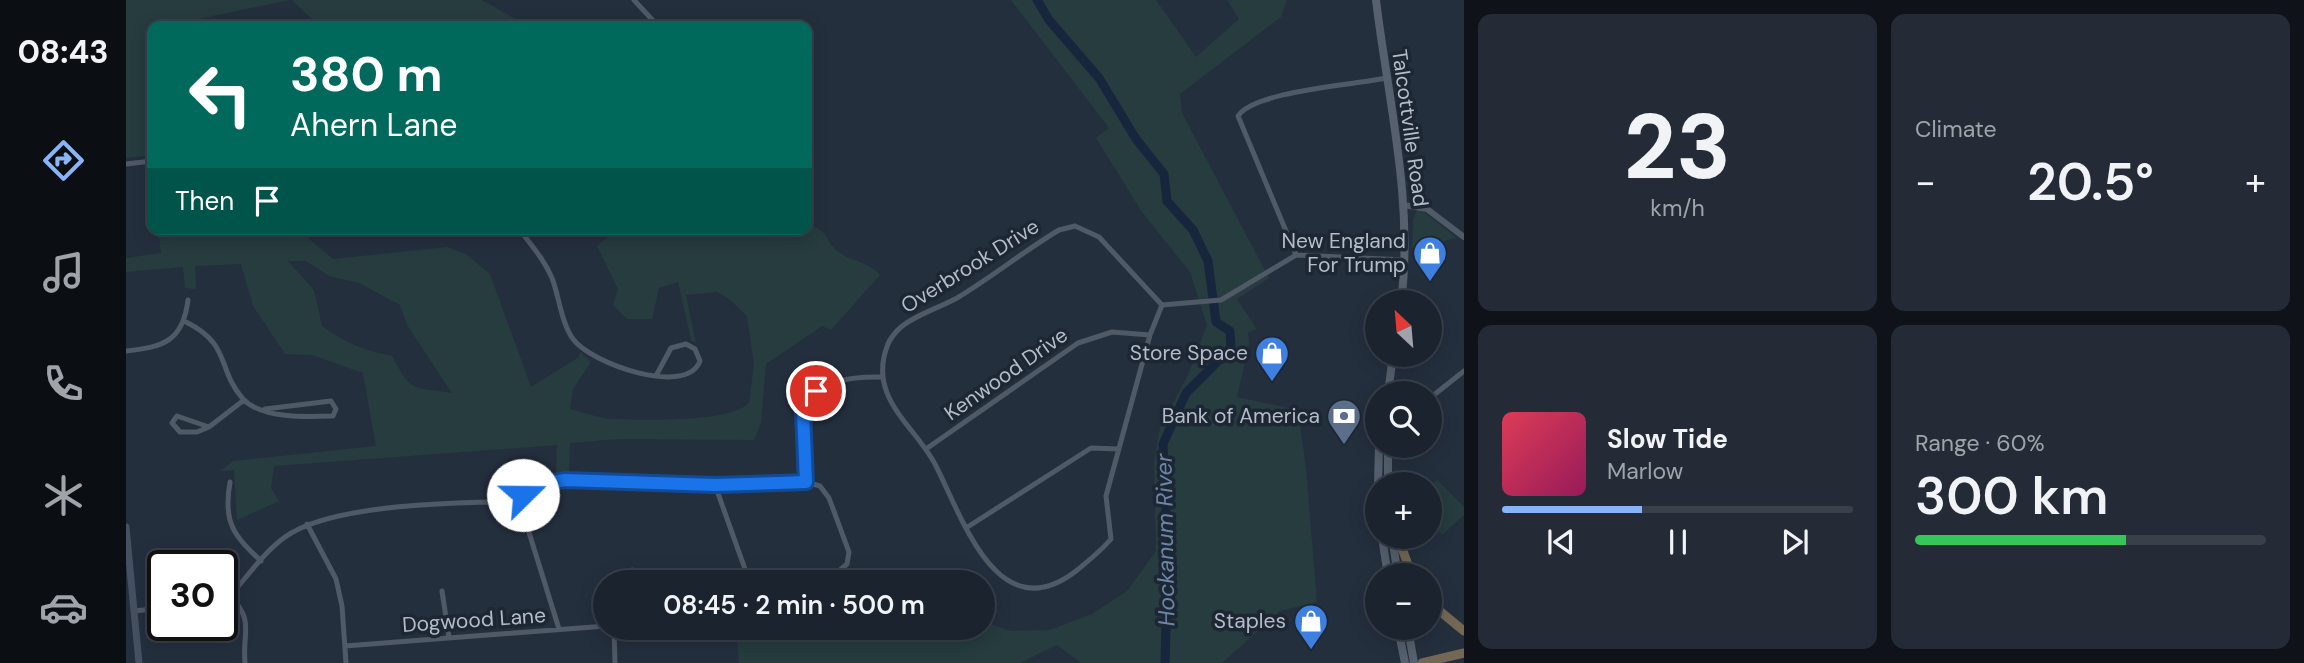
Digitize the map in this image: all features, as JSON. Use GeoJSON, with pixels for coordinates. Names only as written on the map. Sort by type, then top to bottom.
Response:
{"type":"FeatureCollection","features":[{"type":"Feature","properties":{"kind":"highway"},"geometry":{"type":"LineString","coordinates":[[1442,613],[1464,631]]}},
{"type":"Feature","properties":{"kind":"highway"},"geometry":{"type":"LineString","coordinates":[[1422,663],[1464,653]]}},
{"type":"Feature","properties":{"kind":"main road","name":"Talcottville Road"},"geometry":{"type":"LineString","coordinates":[[1376,0],[1404,205],[1405,260],[1402,290]]}},
{"type":"Feature","properties":{"kind":"main road"},"geometry":{"type":"LineString","coordinates":[[126,527],[139,663]]}},
{"type":"Feature","properties":{"kind":"main road"},"geometry":{"type":"LineString","coordinates":[[1394,549],[1396,563]]}},
{"type":"Feature","properties":{"kind":"main road"},"geometry":{"type":"LineString","coordinates":[[1384,551],[1395,556]]}},
{"type":"Feature","properties":{"kind":"main road"},"geometry":{"type":"LineString","coordinates":[[1384,551],[1386,563]]}},
{"type":"Feature","properties":{"kind":"main road"},"geometry":{"type":"LineString","coordinates":[[1400,640],[1405,663]]}},
{"type":"Feature","properties":{"kind":"main road"},"geometry":{"type":"LineString","coordinates":[[1410,640],[1414,663]]}},
{"type":"Feature","properties":{"kind":"main road"},"geometry":{"type":"LineString","coordinates":[[1403,652],[1413,653]]}},
{"type":"Feature","properties":{"kind":"street"},"geometry":{"type":"LineString","coordinates":[[634,0],[653,21]]}},
{"type":"Feature","properties":{"kind":"street"},"geometry":{"type":"LineString","coordinates":[[1296,255],[1238,116],[1243,108],[1280,96],[1386,78]]}},
{"type":"Feature","properties":{"kind":"street"},"geometry":{"type":"LineString","coordinates":[[126,164],[147,162]]}},
{"type":"Feature","properties":{"kind":"street"},"geometry":{"type":"LineString","coordinates":[[1404,205],[1427,209],[1464,237]]}},
{"type":"Feature","properties":{"kind":"street","name":"Overbrook Drive"},"geometry":{"type":"LineString","coordinates":[[1119,449],[1106,496],[1111,539],[1060,583],[1044,589],[1027,589],[1012,583],[988,561],[966,528],[926,449],[895,412],[883,377],[888,343],[899,329],[956,298],[1059,230],[1075,226],[1099,237],[1162,305]]}},
{"type":"Feature","properties":{"kind":"street"},"geometry":{"type":"LineString","coordinates":[[524,235],[541,256],[551,276],[573,339],[592,355],[620,368],[657,374],[689,376],[700,361],[695,349],[686,344],[671,348],[657,374]]}},
{"type":"Feature","properties":{"kind":"street"},"geometry":{"type":"LineString","coordinates":[[966,528],[1091,448],[1119,449],[1150,335],[1162,305],[1200,303],[1230,296],[1296,255],[1405,260]]}},
{"type":"Feature","properties":{"kind":"street"},"geometry":{"type":"LineString","coordinates":[[126,351],[163,344],[186,322],[188,300]]}},
{"type":"Feature","properties":{"kind":"street"},"geometry":{"type":"LineString","coordinates":[[186,322],[213,339],[244,400],[265,410],[276,415],[332,416],[336,409],[331,401],[265,410]]}},
{"type":"Feature","properties":{"kind":"street","name":"Kenwood Drive"},"geometry":{"type":"LineString","coordinates":[[926,449],[1078,343],[1112,332],[1150,335]]}},
{"type":"Feature","properties":{"kind":"street"},"geometry":{"type":"LineString","coordinates":[[1442,388],[1464,371]]}},
{"type":"Feature","properties":{"kind":"street"},"geometry":{"type":"LineString","coordinates":[[806,482],[803,433],[806,402],[816,391],[832,382],[883,377]]}},
{"type":"Feature","properties":{"kind":"street"},"geometry":{"type":"LineString","coordinates":[[209,428],[184,416],[177,416],[172,423],[180,432],[197,432],[209,428],[244,400]]}},
{"type":"Feature","properties":{"kind":"street"},"geometry":{"type":"LineString","coordinates":[[238,587],[284,537],[307,524],[334,514],[473,503],[509,505],[544,484],[565,480],[715,485],[806,482],[820,486],[829,498],[849,552],[847,564],[840,570]]}},
{"type":"Feature","properties":{"kind":"street"},"geometry":{"type":"LineString","coordinates":[[230,482],[232,529],[235,537],[261,561]]}},
{"type":"Feature","properties":{"kind":"street"},"geometry":{"type":"LineString","coordinates":[[715,485],[745,570]]}},
{"type":"Feature","properties":{"kind":"street"},"geometry":{"type":"LineString","coordinates":[[509,505],[527,526],[559,629]]}},
{"type":"Feature","properties":{"kind":"street"},"geometry":{"type":"LineString","coordinates":[[307,524],[336,579],[346,663]]}},
{"type":"Feature","properties":{"kind":"street"},"geometry":{"type":"LineString","coordinates":[[442,591],[449,637]]}},
{"type":"Feature","properties":{"kind":"street"},"geometry":{"type":"LineString","coordinates":[[238,604],[247,622],[246,662]]}},
{"type":"Feature","properties":{"kind":"street"},"geometry":{"type":"LineString","coordinates":[[134,611],[147,610]]}},
{"type":"Feature","properties":{"kind":"street","name":"Dogwood Lane"},"geometry":{"type":"LineString","coordinates":[[345,646],[593,627]]}},
{"type":"Feature","properties":{"kind":"street"},"geometry":{"type":"LineString","coordinates":[[614,640],[615,663]]}},
{"type":"Feature","properties":{"kind":"green space"},"geometry":{"type":"Polygon","coordinates":[[[126,0],[290,0],[189,21],[147,21],[147,156],[126,158],[126,0]]]}},
{"type":"Feature","properties":{"kind":"green space"},"geometry":{"type":"Polygon","coordinates":[[[292,0],[482,0],[519,21],[314,21],[292,0]]]}},
{"type":"Feature","properties":{"kind":"green space"},"geometry":{"type":"Polygon","coordinates":[[[1011,0],[1156,0],[1196,57],[1239,19],[1227,0],[1287,0],[1281,17],[1180,94],[1182,113],[1269,278],[1237,299],[1257,329],[1248,332],[1249,344],[1237,397],[1298,410],[1306,469],[1317,602],[1280,611],[1222,663],[1081,663],[1057,645],[1020,663],[739,663],[737,640],[995,640],[995,626],[1011,631],[1050,630],[1092,614],[1127,591],[1156,551],[1154,461],[1160,428],[1188,375],[1207,325],[1190,272],[1142,212],[1096,138],[1109,128],[1011,0]]]}},
{"type":"Feature","properties":{"kind":"green space"},"geometry":{"type":"Polygon","coordinates":[[[1417,210],[1421,210],[1457,238],[1412,248],[1413,219],[1417,210]]]}},
{"type":"Feature","properties":{"kind":"green space"},"geometry":{"type":"Polygon","coordinates":[[[812,226],[820,230],[840,253],[871,267],[880,275],[831,330],[822,326],[766,364],[761,423],[754,440],[618,439],[570,443],[569,470],[574,476],[553,476],[556,473],[557,445],[274,466],[271,488],[279,501],[237,520],[234,470],[220,471],[233,461],[376,446],[363,373],[312,355],[285,354],[253,306],[241,264],[195,266],[196,289],[185,288],[183,267],[126,272],[126,258],[161,253],[159,235],[309,235],[308,238],[333,259],[447,247],[466,254],[490,274],[531,387],[579,357],[580,352],[591,362],[573,389],[570,409],[612,419],[684,419],[724,414],[749,403],[754,364],[747,316],[717,292],[686,295],[696,343],[691,340],[678,282],[659,288],[652,319],[627,319],[613,305],[618,289],[597,246],[611,235],[812,235],[812,226]],[[288,261],[314,290],[322,326],[355,345],[392,356],[405,377],[415,386],[452,393],[407,325],[400,305],[359,283],[329,276],[306,261],[288,261]]]}},
{"type":"Feature","properties":{"kind":"green space"},"geometry":{"type":"Polygon","coordinates":[[[1442,485],[1464,507],[1464,515],[1442,535],[1442,485]]]}},
{"type":"Feature","properties":{"kind":"waterway","name":"Hockanum River"},"geometry":{"type":"LineString","coordinates":[[1037,0],[1049,20],[1099,78],[1136,139],[1164,174],[1167,201],[1193,230],[1208,261],[1216,322],[1230,331],[1231,348],[1186,393],[1163,444],[1168,549],[1165,663]]}},
{"type":"Feature","properties":{"kind":"place","name":"New England For Trump"},"geometry":{"type":"Point","coordinates":[1430,283]}},
{"type":"Feature","properties":{"kind":"place","name":"Store Space"},"geometry":{"type":"Point","coordinates":[1272,383]}},
{"type":"Feature","properties":{"kind":"place","name":"Bank of America"},"geometry":{"type":"Point","coordinates":[1344,446]}},
{"type":"Feature","properties":{"kind":"place","name":"Staples"},"geometry":{"type":"Point","coordinates":[1311,651]}},
{"type":"Feature","properties":{"kind":"route"},"geometry":{"type":"LineString","coordinates":[[523,495],[544,484],[565,480],[715,485],[806,482],[803,412],[806,402],[816,391]]}}]}
